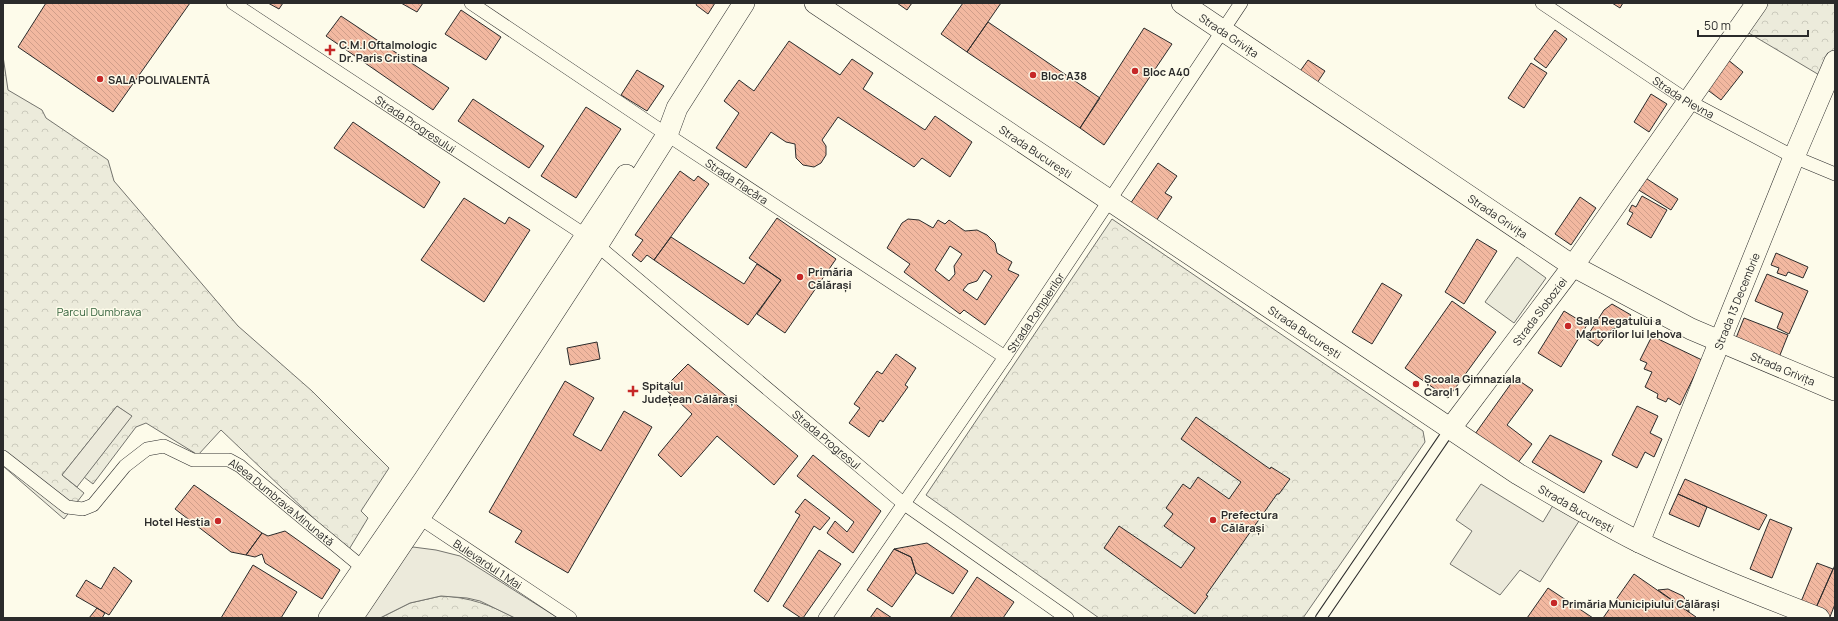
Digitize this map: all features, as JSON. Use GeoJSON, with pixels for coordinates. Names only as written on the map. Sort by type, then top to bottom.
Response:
{"type":"FeatureCollection","features":[{"type":"Feature","properties":{"kind":"main road"},"geometry":{"type":"LineString","coordinates":[[329,618],[370,574],[412,513],[662,132],[744,3]]}},
{"type":"Feature","properties":{"kind":"main road","name":"Strada București"},"geometry":{"type":"LineString","coordinates":[[815,3],[1518,474],[1592,517],[1639,542],[1734,585],[1819,618]]}},
{"type":"Feature","properties":{"kind":"main road","name":"Strada Grivița"},"geometry":{"type":"LineString","coordinates":[[1182,3],[1573,266],[1691,329],[1835,390]]}},
{"type":"Feature","properties":{"kind":"main road","name":"Strada Sloboziei"},"geometry":{"type":"LineString","coordinates":[[1450,429],[1573,266],[1757,3]]}},
{"type":"Feature","properties":{"kind":"main road","name":"Strada 13 Decembrie"},"geometry":{"type":"LineString","coordinates":[[1639,542],[1719,341],[1835,61]]}},
{"type":"Feature","properties":{"kind":"main road"},"geometry":{"type":"LineString","coordinates":[[352,618],[370,574]]}},
{"type":"Feature","properties":{"kind":"street","name":"Strada Progresului"},"geometry":{"type":"LineString","coordinates":[[233,3],[591,241]]}},
{"type":"Feature","properties":{"kind":"street","name":"Strada Flacăra"},"geometry":{"type":"LineString","coordinates":[[471,3],[662,132],[1005,357]]}},
{"type":"Feature","properties":{"kind":"street","name":"Strada Pompierilor"},"geometry":{"type":"LineString","coordinates":[[825,618],[1110,202],[1241,3]]}},
{"type":"Feature","properties":{"kind":"street","name":"Strada Plevna"},"geometry":{"type":"LineString","coordinates":[[1542,3],[1688,101],[1794,157],[1835,174]]}},
{"type":"Feature","properties":{"kind":"street","name":"Strada Progresul"},"geometry":{"type":"LineString","coordinates":[[591,241],[904,503],[1068,618]]}},
{"type":"Feature","properties":{"kind":"street","name":"Strada Sloboziei"},"geometry":{"type":"LineString","coordinates":[[1321,618],[1450,429]]}},
{"type":"Feature","properties":{"kind":"street","name":"Aleea Dumbrava Minunată"},"geometry":{"type":"LineString","coordinates":[[3,456],[68,506],[83,510],[92,505],[125,466],[147,449],[164,446],[193,460],[229,460],[240,466],[370,574]]}},
{"type":"Feature","properties":{"kind":"street","name":"Bulevardul 1 Mai"},"geometry":{"type":"LineString","coordinates":[[412,513],[570,618]]}},
{"type":"Feature","properties":{"kind":"green space"},"geometry":{"type":"Polygon","coordinates":[[[1760,3],[1835,3],[1835,71],[1831,82],[1742,29],[1760,3]]]}},
{"type":"Feature","properties":{"kind":"green space","name":"Parcul Dumbrava"},"geometry":{"type":"Polygon","coordinates":[[[3,56],[8,90],[42,110],[46,118],[108,160],[114,181],[238,326],[312,391],[389,468],[361,511],[368,518],[348,551],[221,430],[198,455],[146,423],[136,427],[93,484],[84,477],[131,416],[117,406],[62,475],[84,493],[64,519],[3,466],[3,56]]]}},
{"type":"Feature","properties":{"kind":"green space"},"geometry":{"type":"Polygon","coordinates":[[[1112,219],[1423,431],[1425,442],[1303,618],[1099,618],[926,495],[1112,219]]]}},
{"type":"Feature","properties":{"kind":"green space"},"geometry":{"type":"Polygon","coordinates":[[[1517,257],[1546,278],[1514,323],[1485,302],[1517,257]]]}},
{"type":"Feature","properties":{"kind":"green space"},"geometry":{"type":"Polygon","coordinates":[[[441,596],[480,602],[515,618],[380,618],[410,603],[441,596]]]}},
{"type":"Feature","properties":{"kind":"shaded area"},"geometry":{"type":"Polygon","coordinates":[[[117,406],[132,416],[77,487],[62,475],[117,406]]]}},
{"type":"Feature","properties":{"kind":"shaded area"},"geometry":{"type":"Polygon","coordinates":[[[1481,484],[1543,522],[1555,502],[1581,518],[1540,582],[1520,570],[1500,595],[1450,564],[1472,531],[1456,520],[1481,484]]]}},
{"type":"Feature","properties":{"kind":"shaded area"},"geometry":{"type":"Polygon","coordinates":[[[413,547],[436,550],[460,556],[558,618],[515,618],[480,601],[467,598],[441,596],[410,603],[380,618],[362,618],[403,553],[413,547]]]}},
{"type":"Feature","properties":{"kind":"building","name":"SALA POLIVALENTĂ"},"geometry":{"type":"Polygon","coordinates":[[[46,3],[190,3],[113,112],[18,47],[46,3]]]}},
{"type":"Feature","properties":{"kind":"building"},"geometry":{"type":"Polygon","coordinates":[[[268,3],[283,3],[279,9],[268,3]]]}},
{"type":"Feature","properties":{"kind":"building"},"geometry":{"type":"Polygon","coordinates":[[[401,3],[423,3],[417,12],[401,3]]]}},
{"type":"Feature","properties":{"kind":"building"},"geometry":{"type":"Polygon","coordinates":[[[697,3],[715,3],[708,14],[696,5],[697,3]]]}},
{"type":"Feature","properties":{"kind":"building"},"geometry":{"type":"Polygon","coordinates":[[[897,3],[912,3],[907,10],[897,3]]]}},
{"type":"Feature","properties":{"kind":"building"},"geometry":{"type":"Polygon","coordinates":[[[963,3],[1001,3],[967,52],[941,34],[963,3]]]}},
{"type":"Feature","properties":{"kind":"building"},"geometry":{"type":"Polygon","coordinates":[[[1612,3],[1623,3],[1620,8],[1612,3]]]}},
{"type":"Feature","properties":{"kind":"building"},"geometry":{"type":"Polygon","coordinates":[[[461,10],[501,37],[486,60],[445,34],[461,10]]]}},
{"type":"Feature","properties":{"kind":"building"},"geometry":{"type":"Polygon","coordinates":[[[341,16],[449,88],[433,110],[326,36],[341,16]]]}},
{"type":"Feature","properties":{"kind":"building","name":"Bloc A38"},"geometry":{"type":"Polygon","coordinates":[[[988,22],[1100,98],[1080,128],[967,52],[988,22]]]}},
{"type":"Feature","properties":{"kind":"building","name":"Bloc A40"},"geometry":{"type":"Polygon","coordinates":[[[1144,28],[1172,44],[1104,145],[1080,128],[1144,28]]]}},
{"type":"Feature","properties":{"kind":"building"},"geometry":{"type":"Polygon","coordinates":[[[1555,30],[1567,39],[1546,68],[1534,59],[1555,30]]]}},
{"type":"Feature","properties":{"kind":"building"},"geometry":{"type":"Polygon","coordinates":[[[789,41],[840,75],[852,59],[873,73],[863,89],[925,130],[935,116],[972,142],[950,177],[922,158],[914,167],[838,117],[822,140],[826,146],[826,155],[821,163],[814,167],[803,165],[796,158],[795,144],[786,142],[771,132],[746,168],[716,148],[739,113],[724,101],[739,80],[754,91],[789,41]]]}},
{"type":"Feature","properties":{"kind":"building"},"geometry":{"type":"Polygon","coordinates":[[[1727,59],[1743,72],[1721,100],[1705,88],[1727,59]]]}},
{"type":"Feature","properties":{"kind":"building"},"geometry":{"type":"Polygon","coordinates":[[[1308,60],[1325,71],[1315,86],[1298,74],[1308,60]]]}},
{"type":"Feature","properties":{"kind":"building"},"geometry":{"type":"Polygon","coordinates":[[[1531,63],[1547,73],[1524,108],[1508,98],[1531,63]]]}},
{"type":"Feature","properties":{"kind":"building"},"geometry":{"type":"Polygon","coordinates":[[[637,70],[664,86],[647,111],[621,95],[637,70]]]}},
{"type":"Feature","properties":{"kind":"building"},"geometry":{"type":"Polygon","coordinates":[[[1651,94],[1667,104],[1649,132],[1634,122],[1651,94]]]}},
{"type":"Feature","properties":{"kind":"building"},"geometry":{"type":"Polygon","coordinates":[[[473,99],[544,146],[529,168],[458,121],[473,99]]]}},
{"type":"Feature","properties":{"kind":"building"},"geometry":{"type":"Polygon","coordinates":[[[586,107],[621,129],[576,198],[541,176],[586,107]]]}},
{"type":"Feature","properties":{"kind":"building"},"geometry":{"type":"Polygon","coordinates":[[[353,122],[440,182],[424,208],[334,148],[353,122]]]}},
{"type":"Feature","properties":{"kind":"building"},"geometry":{"type":"Polygon","coordinates":[[[1158,163],[1177,176],[1165,193],[1172,197],[1154,224],[1128,207],[1158,163]]]}},
{"type":"Feature","properties":{"kind":"building"},"geometry":{"type":"Polygon","coordinates":[[[680,171],[694,181],[698,176],[709,184],[654,260],[647,255],[641,262],[632,255],[643,240],[635,235],[680,171]]]}},
{"type":"Feature","properties":{"kind":"building"},"geometry":{"type":"Polygon","coordinates":[[[1644,177],[1678,199],[1671,210],[1637,189],[1644,177]]]}},
{"type":"Feature","properties":{"kind":"building"},"geometry":{"type":"Polygon","coordinates":[[[1642,196],[1667,210],[1651,238],[1627,224],[1633,213],[1629,211],[1632,205],[1636,207],[1642,196]]]}},
{"type":"Feature","properties":{"kind":"building"},"geometry":{"type":"Polygon","coordinates":[[[1580,197],[1596,208],[1571,245],[1555,234],[1580,197]]]}},
{"type":"Feature","properties":{"kind":"building"},"geometry":{"type":"Polygon","coordinates":[[[464,198],[505,224],[509,217],[530,230],[484,302],[421,260],[464,198]]]}},
{"type":"Feature","properties":{"kind":"building","name":"Primăria Călărași"},"geometry":{"type":"Polygon","coordinates":[[[777,218],[836,259],[785,333],[757,314],[781,280],[749,258],[777,218]]]}},
{"type":"Feature","properties":{"kind":"building"},"geometry":{"type":"Polygon","coordinates":[[[908,219],[919,220],[933,228],[938,220],[945,224],[949,220],[965,231],[977,230],[987,235],[995,243],[997,253],[1012,262],[1008,270],[1019,275],[985,325],[964,310],[960,314],[904,272],[910,264],[887,248],[902,223],[908,219]],[[950,246],[935,270],[949,281],[955,274],[954,266],[962,254],[950,246]],[[984,270],[977,281],[968,284],[963,290],[977,300],[992,276],[984,270]]]}},
{"type":"Feature","properties":{"kind":"building"},"geometry":{"type":"Polygon","coordinates":[[[671,237],[744,284],[757,264],[781,280],[748,325],[654,260],[671,237]]]}},
{"type":"Feature","properties":{"kind":"building"},"geometry":{"type":"Polygon","coordinates":[[[1477,239],[1497,251],[1464,304],[1445,292],[1477,239]]]}},
{"type":"Feature","properties":{"kind":"building"},"geometry":{"type":"Polygon","coordinates":[[[1776,253],[1808,267],[1803,278],[1788,272],[1786,276],[1777,273],[1779,268],[1771,265],[1776,253]]]}},
{"type":"Feature","properties":{"kind":"building"},"geometry":{"type":"Polygon","coordinates":[[[1767,274],[1808,291],[1789,334],[1777,328],[1783,313],[1755,301],[1767,274]]]}},
{"type":"Feature","properties":{"kind":"building"},"geometry":{"type":"Polygon","coordinates":[[[1382,283],[1402,295],[1372,344],[1352,332],[1382,283]]]}},
{"type":"Feature","properties":{"kind":"building"},"geometry":{"type":"Polygon","coordinates":[[[1452,301],[1496,332],[1448,398],[1405,368],[1452,301]]]}},
{"type":"Feature","properties":{"kind":"building"},"geometry":{"type":"Polygon","coordinates":[[[1612,304],[1631,315],[1621,327],[1612,329],[1598,346],[1586,338],[1604,310],[1612,304]]]}},
{"type":"Feature","properties":{"kind":"building"},"geometry":{"type":"Polygon","coordinates":[[[1564,311],[1587,325],[1561,367],[1538,353],[1564,311]]]}},
{"type":"Feature","properties":{"kind":"building"},"geometry":{"type":"Polygon","coordinates":[[[1744,318],[1788,335],[1778,360],[1734,343],[1744,318]]]}},
{"type":"Feature","properties":{"kind":"building"},"geometry":{"type":"Polygon","coordinates":[[[1652,336],[1702,360],[1680,405],[1668,398],[1666,402],[1657,398],[1658,394],[1645,387],[1652,372],[1644,369],[1647,363],[1640,360],[1652,336]]]}},
{"type":"Feature","properties":{"kind":"building"},"geometry":{"type":"Polygon","coordinates":[[[597,342],[600,359],[570,365],[567,348],[597,342]]]}},
{"type":"Feature","properties":{"kind":"building"},"geometry":{"type":"Polygon","coordinates":[[[896,354],[916,368],[905,385],[908,387],[883,422],[880,420],[869,437],[849,423],[860,408],[854,404],[877,371],[882,374],[896,354]]]}},
{"type":"Feature","properties":{"kind":"building"},"geometry":{"type":"Polygon","coordinates":[[[688,364],[798,456],[774,485],[717,436],[681,477],[658,455],[692,414],[664,388],[688,364]]]}},
{"type":"Feature","properties":{"kind":"building"},"geometry":{"type":"Polygon","coordinates":[[[1515,378],[1533,390],[1507,425],[1532,444],[1517,464],[1475,434],[1515,378]]]}},
{"type":"Feature","properties":{"kind":"building"},"geometry":{"type":"Polygon","coordinates":[[[565,381],[594,398],[573,435],[601,451],[624,411],[652,427],[568,573],[515,542],[522,531],[489,512],[565,381]]]}},
{"type":"Feature","properties":{"kind":"building"},"geometry":{"type":"Polygon","coordinates":[[[1637,406],[1658,416],[1650,433],[1662,439],[1654,457],[1645,452],[1637,468],[1612,455],[1637,406]]]}},
{"type":"Feature","properties":{"kind":"building","name":"Prefectura Călărași"},"geometry":{"type":"Polygon","coordinates":[[[1196,417],[1270,469],[1271,467],[1290,479],[1279,494],[1277,494],[1206,595],[1208,596],[1195,614],[1104,548],[1119,526],[1181,568],[1195,548],[1164,526],[1173,514],[1166,508],[1183,484],[1190,489],[1198,477],[1229,499],[1241,482],[1181,439],[1196,417]]]}},
{"type":"Feature","properties":{"kind":"building"},"geometry":{"type":"Polygon","coordinates":[[[1550,435],[1602,461],[1584,493],[1532,462],[1550,435]]]}},
{"type":"Feature","properties":{"kind":"building"},"geometry":{"type":"Polygon","coordinates":[[[813,455],[881,511],[853,553],[827,533],[835,521],[847,532],[854,522],[797,476],[813,455]]]}},
{"type":"Feature","properties":{"kind":"building"},"geometry":{"type":"Polygon","coordinates":[[[1685,479],[1767,515],[1759,530],[1678,494],[1685,479]]]}},
{"type":"Feature","properties":{"kind":"building","name":"Hotel Hestia"},"geometry":{"type":"Polygon","coordinates":[[[194,485],[262,533],[246,555],[231,552],[175,509],[194,485]]]}},
{"type":"Feature","properties":{"kind":"building"},"geometry":{"type":"Polygon","coordinates":[[[1678,494],[1707,507],[1699,527],[1669,514],[1678,494]]]}},
{"type":"Feature","properties":{"kind":"building"},"geometry":{"type":"Polygon","coordinates":[[[805,499],[830,518],[820,530],[814,526],[768,602],[754,591],[800,515],[795,512],[805,499]]]}},
{"type":"Feature","properties":{"kind":"building"},"geometry":{"type":"Polygon","coordinates":[[[1770,519],[1792,528],[1772,578],[1750,569],[1770,519]]]}},
{"type":"Feature","properties":{"kind":"building"},"geometry":{"type":"Polygon","coordinates":[[[285,531],[340,570],[322,599],[265,563],[262,554],[255,557],[246,555],[262,533],[268,536],[285,531]]]}},
{"type":"Feature","properties":{"kind":"building"},"geometry":{"type":"Polygon","coordinates":[[[927,543],[968,571],[953,594],[916,573],[911,557],[894,549],[927,543]]]}},
{"type":"Feature","properties":{"kind":"building"},"geometry":{"type":"Polygon","coordinates":[[[894,549],[911,557],[916,573],[892,607],[867,590],[894,549]]]}},
{"type":"Feature","properties":{"kind":"building"},"geometry":{"type":"Polygon","coordinates":[[[819,550],[841,564],[803,618],[801,618],[783,606],[819,550]]]}},
{"type":"Feature","properties":{"kind":"building"},"geometry":{"type":"Polygon","coordinates":[[[1817,563],[1833,569],[1815,610],[1800,604],[1817,563]]]}},
{"type":"Feature","properties":{"kind":"building"},"geometry":{"type":"Polygon","coordinates":[[[253,565],[297,592],[281,618],[221,618],[253,565]]]}},
{"type":"Feature","properties":{"kind":"building"},"geometry":{"type":"Polygon","coordinates":[[[1835,565],[1835,604],[1830,617],[1815,610],[1835,565]]]}},
{"type":"Feature","properties":{"kind":"building"},"geometry":{"type":"Polygon","coordinates":[[[114,567],[132,581],[109,615],[76,596],[86,580],[101,589],[114,567]]]}},
{"type":"Feature","properties":{"kind":"building"},"geometry":{"type":"Polygon","coordinates":[[[1634,574],[1696,617],[1603,618],[1634,574]]]}},
{"type":"Feature","properties":{"kind":"building"},"geometry":{"type":"Polygon","coordinates":[[[977,577],[1014,602],[1003,618],[950,618],[977,577]]]}},
{"type":"Feature","properties":{"kind":"building","name":"Primăria Municipiului Călărași"},"geometry":{"type":"Polygon","coordinates":[[[1548,588],[1593,618],[1527,618],[1548,588]]]}},
{"type":"Feature","properties":{"kind":"building"},"geometry":{"type":"Polygon","coordinates":[[[1668,589],[1683,596],[1688,604],[1689,612],[1658,590],[1668,589]]]}},
{"type":"Feature","properties":{"kind":"building"},"geometry":{"type":"Polygon","coordinates":[[[97,608],[105,613],[102,618],[89,618],[97,608]]]}},
{"type":"Feature","properties":{"kind":"building"},"geometry":{"type":"Polygon","coordinates":[[[877,608],[892,618],[870,618],[877,608]]]}},
{"type":"Feature","properties":{"kind":"place","name":"C.M.I Oftalmologic Dr. Paris Cristina"},"geometry":{"type":"Point","coordinates":[330,50]}},
{"type":"Feature","properties":{"kind":"place","name":"Bloc A40"},"geometry":{"type":"Point","coordinates":[1135,71]}},
{"type":"Feature","properties":{"kind":"place","name":"Bloc A38"},"geometry":{"type":"Point","coordinates":[1033,75]}},
{"type":"Feature","properties":{"kind":"place","name":"SALA POLIVALENTĂ"},"geometry":{"type":"Point","coordinates":[100,79]}},
{"type":"Feature","properties":{"kind":"place","name":"Primăria Călărași"},"geometry":{"type":"Point","coordinates":[800,277]}},
{"type":"Feature","properties":{"kind":"place","name":"Sala Regatului a Martorilor lui Iehova"},"geometry":{"type":"Point","coordinates":[1568,326]}},
{"type":"Feature","properties":{"kind":"place","name":"Școala Gimnaziala Carol 1"},"geometry":{"type":"Point","coordinates":[1416,384]}},
{"type":"Feature","properties":{"kind":"place","name":"Spitalul Județean Călărași"},"geometry":{"type":"Point","coordinates":[633,391]}},
{"type":"Feature","properties":{"kind":"place","name":"Prefectura Călărași"},"geometry":{"type":"Point","coordinates":[1213,520]}},
{"type":"Feature","properties":{"kind":"place","name":"Hotel Hestia"},"geometry":{"type":"Point","coordinates":[218,521]}},
{"type":"Feature","properties":{"kind":"place","name":"Primăria Municipiului Călărași"},"geometry":{"type":"Point","coordinates":[1554,603]}}]}
